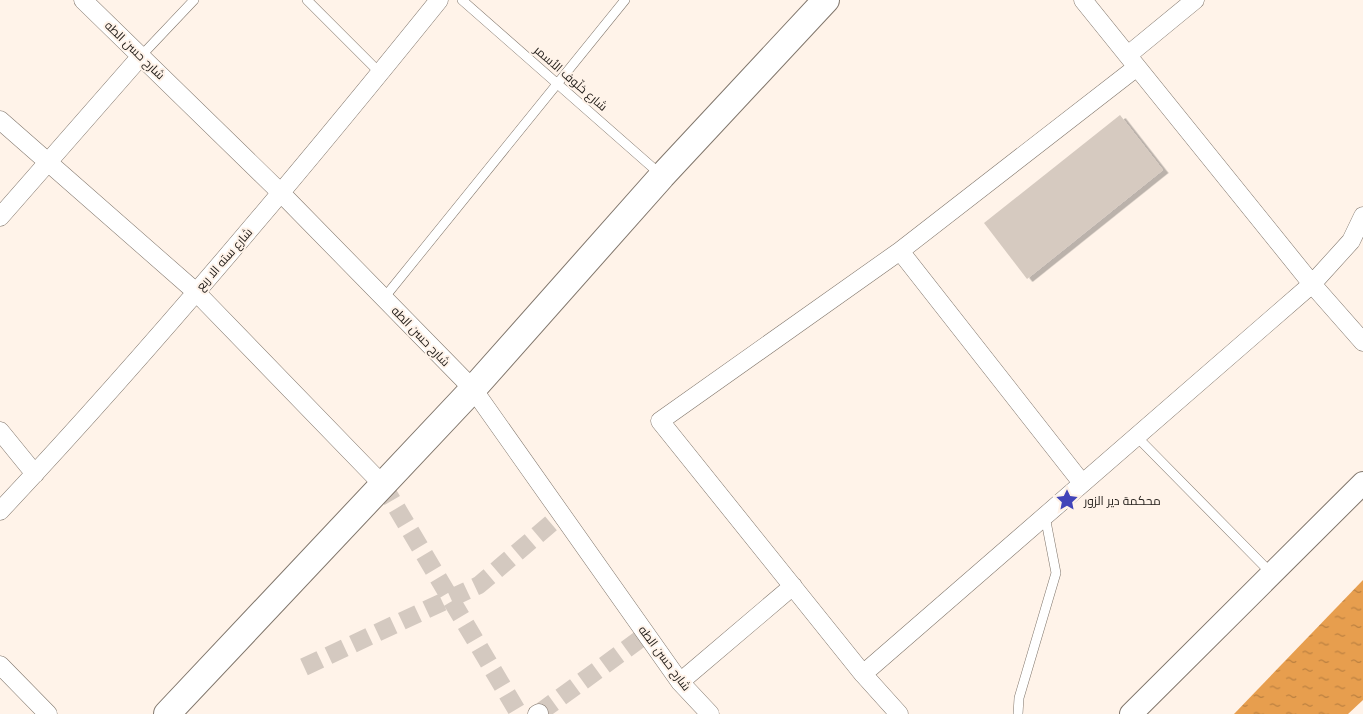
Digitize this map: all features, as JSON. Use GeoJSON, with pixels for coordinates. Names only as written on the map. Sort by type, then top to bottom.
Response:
{"type":"FeatureCollection","features":[{"type":"Feature","properties":{"kind":"main road"},"geometry":{"type":"LineString","coordinates":[[167,714],[473,389],[662,176],[826,0]]}},
{"type":"Feature","properties":{"kind":"street","name":"شارح حسن الطه"},"geometry":{"type":"LineString","coordinates":[[83,0],[281,193],[473,389],[680,682],[710,714]]}},
{"type":"Feature","properties":{"kind":"street","name":"شارع سته الا ربع"},"geometry":{"type":"LineString","coordinates":[[0,511],[196,292],[281,193],[439,0]]}},
{"type":"Feature","properties":{"kind":"street"},"geometry":{"type":"LineString","coordinates":[[1083,0],[1312,284],[1363,342]]}},
{"type":"Feature","properties":{"kind":"street"},"geometry":{"type":"LineString","coordinates":[[899,714],[863,674],[660,420],[900,251],[1132,61],[1196,0]]}},
{"type":"Feature","properties":{"kind":"street"},"geometry":{"type":"LineString","coordinates":[[0,217],[140,56]]}},
{"type":"Feature","properties":{"kind":"street"},"geometry":{"type":"LineString","coordinates":[[0,120],[196,292],[383,484]]}},
{"type":"Feature","properties":{"kind":"street"},"geometry":{"type":"LineString","coordinates":[[863,674],[1312,284],[1351,241],[1363,216]]}},
{"type":"Feature","properties":{"kind":"street"},"geometry":{"type":"LineString","coordinates":[[900,251],[1082,483]]}},
{"type":"Feature","properties":{"kind":"street"},"geometry":{"type":"LineString","coordinates":[[0,432],[35,474]]}},
{"type":"Feature","properties":{"kind":"street"},"geometry":{"type":"LineString","coordinates":[[1131,714],[1363,483]]}},
{"type":"Feature","properties":{"kind":"street"},"geometry":{"type":"LineString","coordinates":[[680,682],[793,586]]}},
{"type":"Feature","properties":{"kind":"street"},"geometry":{"type":"LineString","coordinates":[[0,665],[48,714]]}},
{"type":"Feature","properties":{"kind":"lane"},"geometry":{"type":"LineString","coordinates":[[140,56],[194,0]]}},
{"type":"Feature","properties":{"kind":"lane"},"geometry":{"type":"LineString","coordinates":[[307,0],[380,74]]}},
{"type":"Feature","properties":{"kind":"lane","name":"شارع خلّوف الأسمر"},"geometry":{"type":"LineString","coordinates":[[462,0],[662,176]]}},
{"type":"Feature","properties":{"kind":"lane"},"geometry":{"type":"LineString","coordinates":[[384,298],[626,0]]}},
{"type":"Feature","properties":{"kind":"lane"},"geometry":{"type":"LineString","coordinates":[[1137,437],[1272,574]]}},
{"type":"Feature","properties":{"kind":"lane"},"geometry":{"type":"LineString","coordinates":[[1018,714],[1019,698],[1056,573],[1045,516]]}},
{"type":"Feature","properties":{"kind":"water"},"geometry":{"type":"Polygon","coordinates":[[[1363,580],[1363,700],[1348,714],[1234,714],[1363,580]]]}},
{"type":"Feature","properties":{"kind":"building"},"geometry":{"type":"Polygon","coordinates":[[[1120,115],[1163,170],[1027,279],[984,223],[1120,115]]]}},
{"type":"Feature","properties":{"kind":"tunnel"},"geometry":{"type":"LineString","coordinates":[[383,485],[519,714]]}},
{"type":"Feature","properties":{"kind":"tunnel"},"geometry":{"type":"LineString","coordinates":[[304,667],[479,585],[562,514]]}},
{"type":"Feature","properties":{"kind":"tunnel"},"geometry":{"type":"LineString","coordinates":[[539,713],[647,634]]}},
{"type":"Feature","properties":{"kind":"place","name":"محكمة دير الزور"},"geometry":{"type":"Point","coordinates":[1067,500]}}]}
